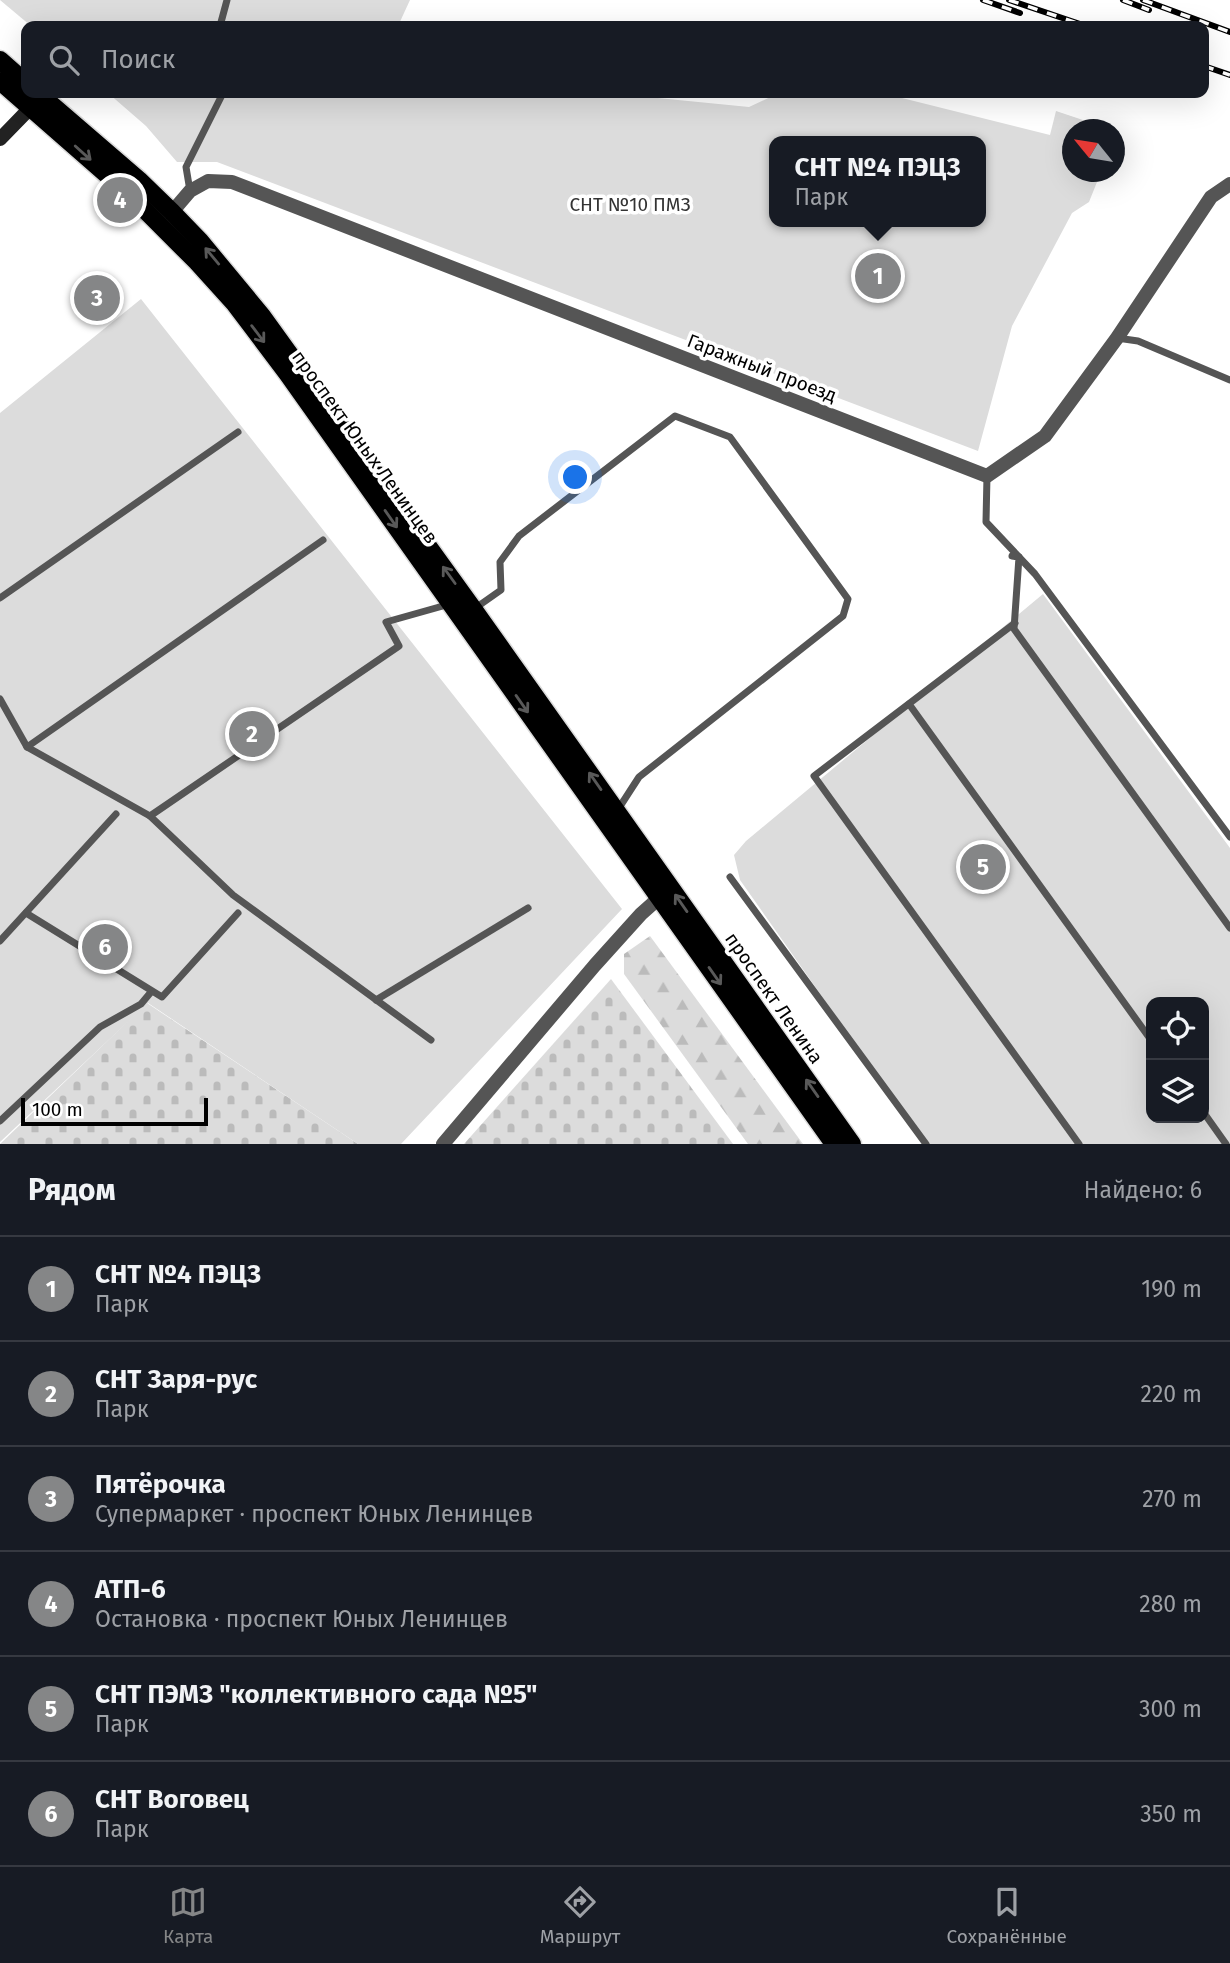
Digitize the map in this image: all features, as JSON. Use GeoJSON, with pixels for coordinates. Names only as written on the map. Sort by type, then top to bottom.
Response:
{"type":"FeatureCollection","features":[{"type":"Feature","properties":{"kind":"main road"},"geometry":{"type":"LineString","coordinates":[[0,60],[21,79]]}},
{"type":"Feature","properties":{"kind":"main road","name":"проспект Юных Ленинцев"},"geometry":{"type":"LineString","coordinates":[[0,81],[21,91]]}},
{"type":"Feature","properties":{"kind":"main road"},"geometry":{"type":"LineString","coordinates":[[0,139],[37,99]]}},
{"type":"Feature","properties":{"kind":"main road","name":"проспект Юных Ленинцев"},"geometry":{"type":"LineString","coordinates":[[37,99],[139,180],[200,242],[262,316],[617,812],[655,878]]}},
{"type":"Feature","properties":{"kind":"main road","name":"проспект Юных Ленинцев"},"geometry":{"type":"LineString","coordinates":[[37,99],[235,304],[451,603],[655,878]]}},
{"type":"Feature","properties":{"kind":"main road","name":"проспект Ленина"},"geometry":{"type":"LineString","coordinates":[[655,878],[659,898],[834,1144]]}},
{"type":"Feature","properties":{"kind":"main road","name":"проспект Ленина"},"geometry":{"type":"LineString","coordinates":[[655,878],[852,1144]]}},
{"type":"Feature","properties":{"kind":"street","name":"Гаражный проезд"},"geometry":{"type":"LineString","coordinates":[[190,191],[208,181],[232,182],[987,476]]}},
{"type":"Feature","properties":{"kind":"street"},"geometry":{"type":"LineString","coordinates":[[987,476],[1045,436],[1117,338],[1211,197],[1230,184]]}},
{"type":"Feature","properties":{"kind":"street"},"geometry":{"type":"LineString","coordinates":[[172,212],[190,191]]}},
{"type":"Feature","properties":{"kind":"street"},"geometry":{"type":"LineString","coordinates":[[443,1144],[595,965],[659,898]]}},
{"type":"Feature","properties":{"kind":"lane"},"geometry":{"type":"LineString","coordinates":[[222,21],[228,0]]}},
{"type":"Feature","properties":{"kind":"lane"},"geometry":{"type":"LineString","coordinates":[[190,191],[186,167],[220,98]]}},
{"type":"Feature","properties":{"kind":"lane"},"geometry":{"type":"LineString","coordinates":[[1117,338],[1138,341],[1230,380]]}},
{"type":"Feature","properties":{"kind":"lane"},"geometry":{"type":"LineString","coordinates":[[474,610],[501,590],[500,562],[519,536],[675,416],[730,437],[848,599],[843,616],[639,777],[617,812]]}},
{"type":"Feature","properties":{"kind":"lane"},"geometry":{"type":"LineString","coordinates":[[0,598],[238,432]]}},
{"type":"Feature","properties":{"kind":"lane"},"geometry":{"type":"LineString","coordinates":[[987,476],[986,522],[1016,557],[1035,574],[1230,837]]}},
{"type":"Feature","properties":{"kind":"lane"},"geometry":{"type":"LineString","coordinates":[[27,747],[323,540]]}},
{"type":"Feature","properties":{"kind":"lane"},"geometry":{"type":"LineString","coordinates":[[1016,557],[1014,629],[1230,928]]}},
{"type":"Feature","properties":{"kind":"lane"},"geometry":{"type":"LineString","coordinates":[[150,816],[399,646],[386,622],[451,603]]}},
{"type":"Feature","properties":{"kind":"lane"},"geometry":{"type":"LineString","coordinates":[[1015,623],[814,776],[1079,1144]]}},
{"type":"Feature","properties":{"kind":"lane"},"geometry":{"type":"LineString","coordinates":[[0,699],[27,747],[150,816],[233,895],[431,1040]]}},
{"type":"Feature","properties":{"kind":"lane"},"geometry":{"type":"LineString","coordinates":[[909,704],[1146,1033]]}},
{"type":"Feature","properties":{"kind":"lane"},"geometry":{"type":"LineString","coordinates":[[0,941],[116,814]]}},
{"type":"Feature","properties":{"kind":"lane"},"geometry":{"type":"LineString","coordinates":[[730,877],[926,1144]]}},
{"type":"Feature","properties":{"kind":"lane"},"geometry":{"type":"LineString","coordinates":[[376,1000],[528,908]]}},
{"type":"Feature","properties":{"kind":"lane"},"geometry":{"type":"LineString","coordinates":[[26,913],[162,997],[238,913]]}},
{"type":"Feature","properties":{"kind":"lane"},"geometry":{"type":"LineString","coordinates":[[0,1121],[100,1027],[141,1004],[151,992]]}},
{"type":"Feature","properties":{"kind":"lane"},"geometry":{"type":"LineString","coordinates":[[1209,1120],[1226,1144]]}},
{"type":"Feature","properties":{"kind":"green space"},"geometry":{"type":"Polygon","coordinates":[[[0,0],[410,0],[400,21],[25,21],[0,0]]]}},
{"type":"Feature","properties":{"kind":"green space","name":"СНТ №10 ПМЗ"},"geometry":{"type":"Polygon","coordinates":[[[114,98],[658,98],[749,107],[768,98],[902,98],[1050,135],[1056,111],[1080,119],[1062,119],[1062,182],[1097,182],[1089,202],[1072,213],[1012,326],[978,451],[217,162],[177,162],[146,126],[114,98]]]}},
{"type":"Feature","properties":{"kind":"green space"},"geometry":{"type":"Polygon","coordinates":[[[141,299],[622,909],[401,1144],[358,1144],[148,1003],[0,1142],[0,413],[141,299]]]}},
{"type":"Feature","properties":{"kind":"green space"},"geometry":{"type":"Polygon","coordinates":[[[1043,594],[1230,848],[1230,1144],[926,1144],[740,880],[734,855],[746,841],[1043,594]]]}},
{"type":"Feature","properties":{"kind":"green space"},"geometry":{"type":"Polygon","coordinates":[[[650,936],[803,1144],[748,1144],[624,974],[624,954],[650,936]]]}},
{"type":"Feature","properties":{"kind":"green space"},"geometry":{"type":"Polygon","coordinates":[[[611,979],[733,1144],[464,1144],[611,979]]]}},
{"type":"Feature","properties":{"kind":"green space"},"geometry":{"type":"Polygon","coordinates":[[[147,1003],[358,1144],[0,1144],[147,1003]]]}},
{"type":"Feature","properties":{"kind":"railway"},"geometry":{"type":"LineString","coordinates":[[983,0],[1020,13]]}},
{"type":"Feature","properties":{"kind":"railway"},"geometry":{"type":"LineString","coordinates":[[1009,0],[1071,21]]}},
{"type":"Feature","properties":{"kind":"railway"},"geometry":{"type":"LineString","coordinates":[[1123,0],[1149,10]]}},
{"type":"Feature","properties":{"kind":"railway"},"geometry":{"type":"LineString","coordinates":[[1143,0],[1200,21]]}},
{"type":"Feature","properties":{"kind":"railway"},"geometry":{"type":"LineString","coordinates":[[1209,24],[1230,32]]}},
{"type":"Feature","properties":{"kind":"railway"},"geometry":{"type":"LineString","coordinates":[[1209,68],[1230,75]]}},
{"type":"Feature","properties":{"kind":"place","name":"АТП-6"},"geometry":{"type":"Point","coordinates":[120,200]}},
{"type":"Feature","properties":{"kind":"place","name":"СНТ №4 ПЭЦЗ"},"geometry":{"type":"Point","coordinates":[878,276]}},
{"type":"Feature","properties":{"kind":"place","name":"Пятёрочка"},"geometry":{"type":"Point","coordinates":[97,298]}},
{"type":"Feature","properties":{"kind":"place","name":"СНТ Заря-рус"},"geometry":{"type":"Point","coordinates":[252,734]}},
{"type":"Feature","properties":{"kind":"place","name":"СНТ ПЭМЗ \"коллективного сада №5\""},"geometry":{"type":"Point","coordinates":[983,867]}},
{"type":"Feature","properties":{"kind":"place","name":"СНТ Воговец"},"geometry":{"type":"Point","coordinates":[105,947]}}]}
